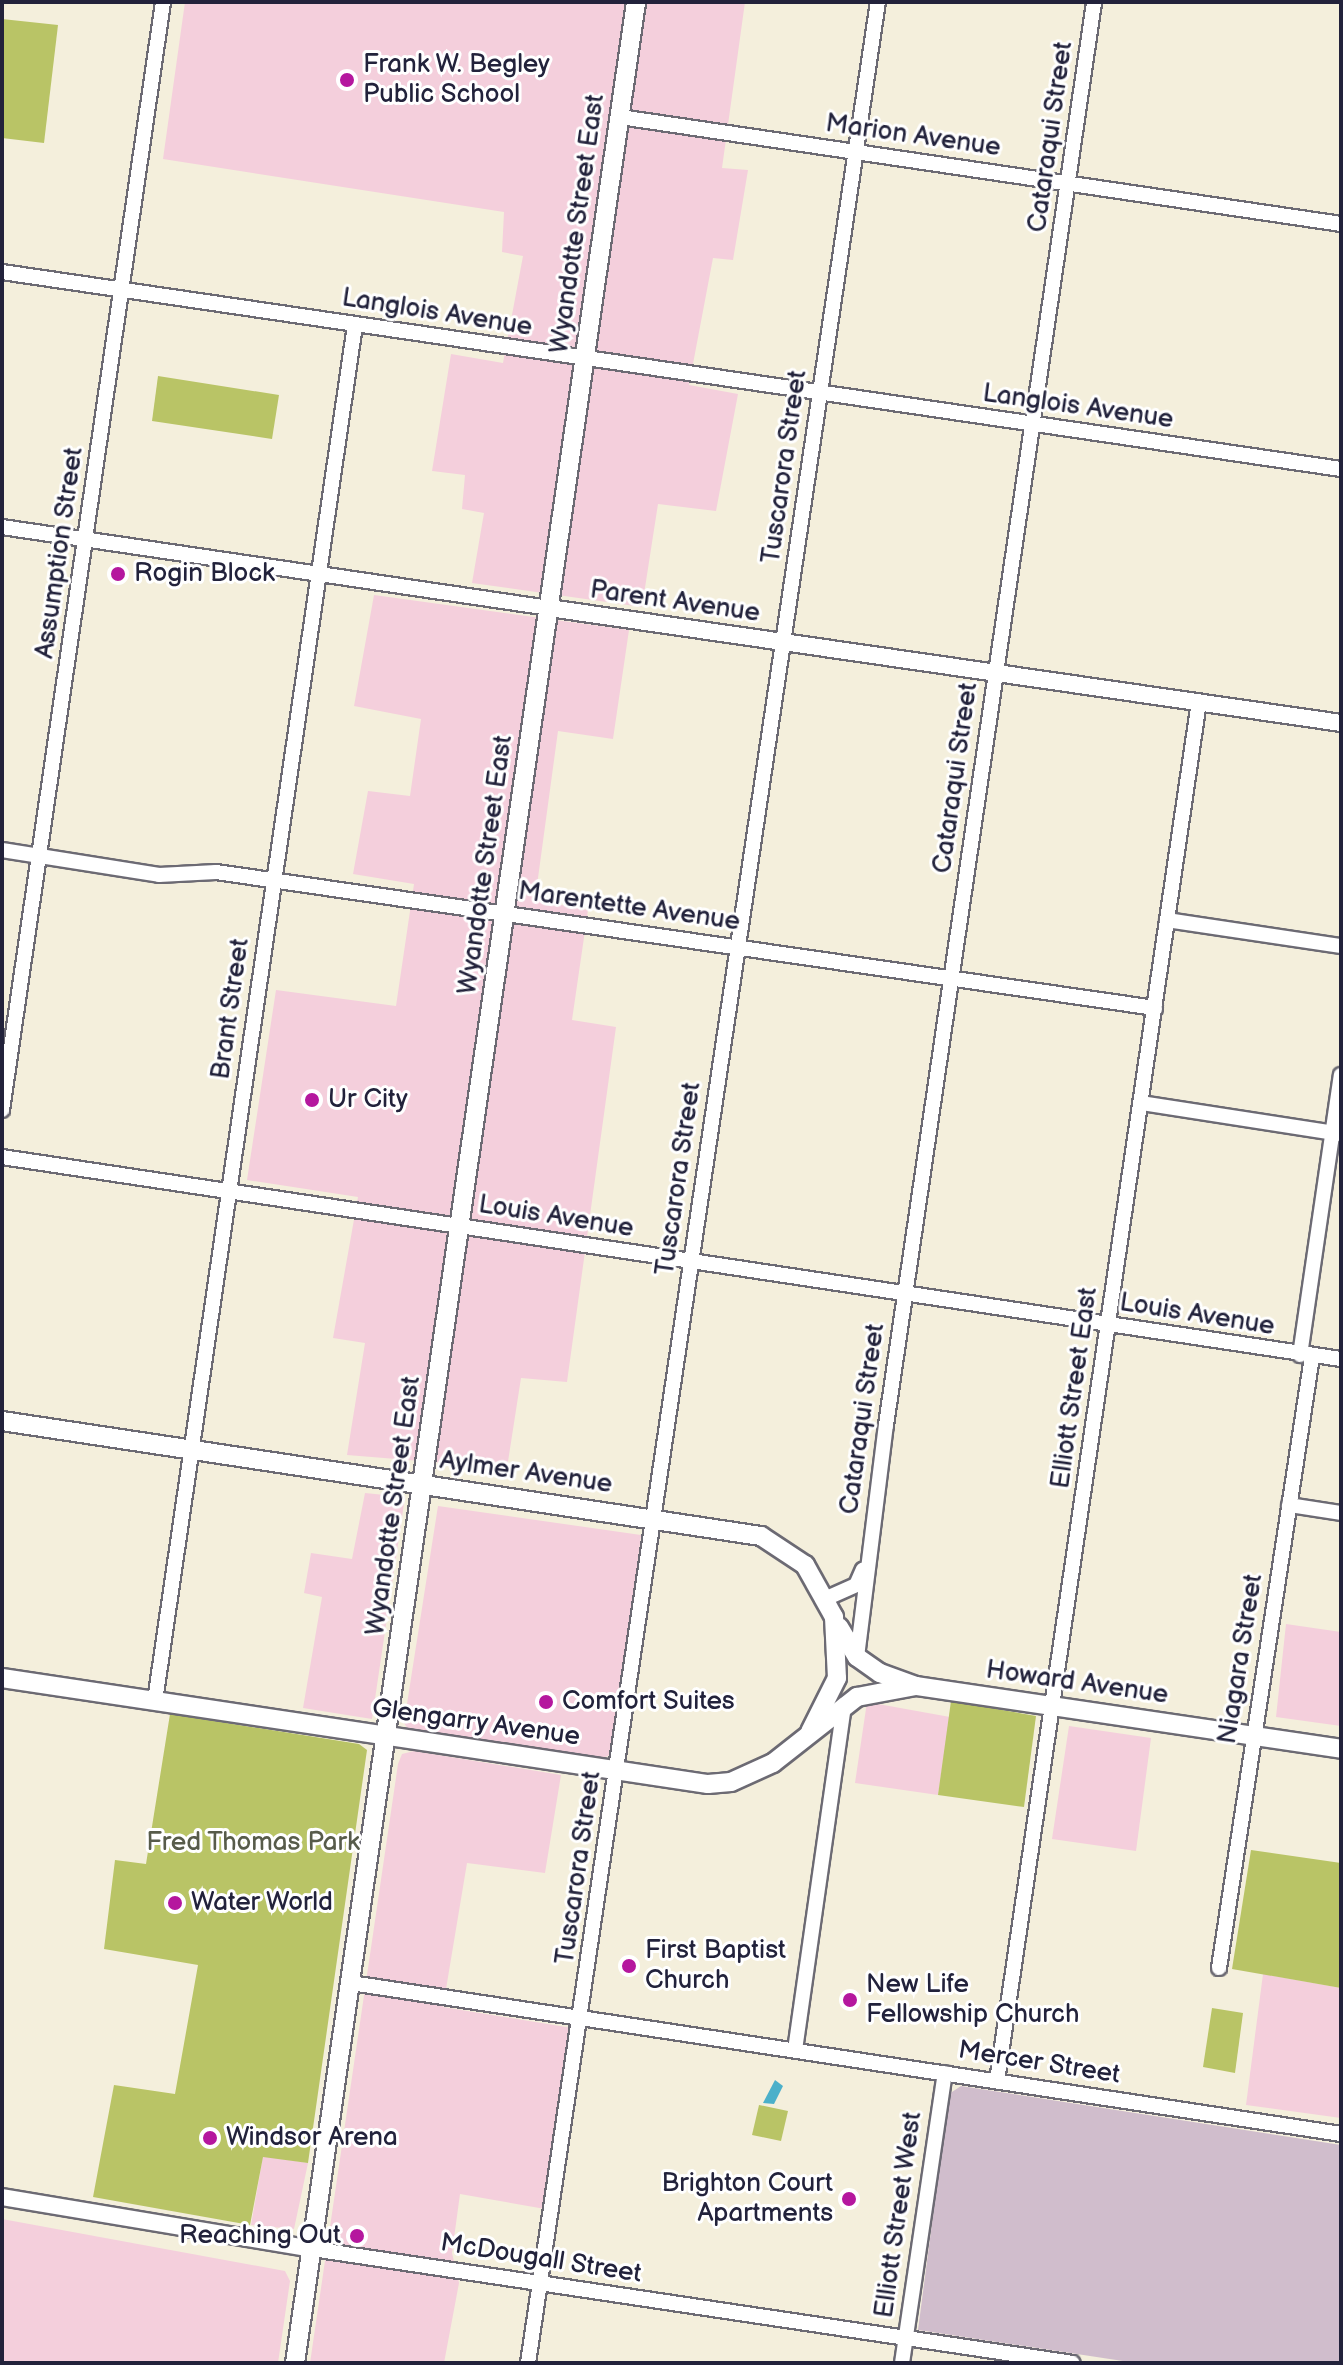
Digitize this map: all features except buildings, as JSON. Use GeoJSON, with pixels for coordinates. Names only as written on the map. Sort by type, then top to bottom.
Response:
{"type":"FeatureCollection","features":[{"type":"Feature","properties":{"kind":"main road","name":"Wyandotte Street East"},"geometry":{"type":"LineString","coordinates":[[295,2363],[636,2]]}},
{"type":"Feature","properties":{"kind":"main road","name":"Aylmer Avenue"},"geometry":{"type":"LineString","coordinates":[[2,1421],[653,1518],[773,1541],[805,1565],[827,1598],[834,1617],[837,1678],[810,1732]]}},
{"type":"Feature","properties":{"kind":"main road","name":"Howard Avenue"},"geometry":{"type":"LineString","coordinates":[[834,1617],[857,1657],[880,1673],[916,1686],[1341,1749]]}},
{"type":"Feature","properties":{"kind":"main road","name":"Glengarry Avenue"},"geometry":{"type":"LineString","coordinates":[[2,1678],[708,1784],[731,1782],[773,1763],[844,1704],[916,1686]]}},
{"type":"Feature","properties":{"kind":"street","name":"Assumption Street"},"geometry":{"type":"LineString","coordinates":[[2,1110],[163,2]]}},
{"type":"Feature","properties":{"kind":"street","name":"Tuscarora Street"},"geometry":{"type":"LineString","coordinates":[[528,2363],[619,1770],[653,1518],[878,2]]}},
{"type":"Feature","properties":{"kind":"street","name":"Cataraqui Street"},"geometry":{"type":"LineString","coordinates":[[857,1657],[866,1561],[1094,2]]}},
{"type":"Feature","properties":{"kind":"street","name":"Marion Avenue"},"geometry":{"type":"LineString","coordinates":[[620,117],[1341,224]]}},
{"type":"Feature","properties":{"kind":"street","name":"Langlois Avenue"},"geometry":{"type":"LineString","coordinates":[[2,272],[1341,469]]}},
{"type":"Feature","properties":{"kind":"street","name":"Brant Street"},"geometry":{"type":"LineString","coordinates":[[155,1701],[355,325]]}},
{"type":"Feature","properties":{"kind":"street","name":"Parent Avenue"},"geometry":{"type":"LineString","coordinates":[[2,527],[1341,723]]}},
{"type":"Feature","properties":{"kind":"street","name":"Elliott Street East"},"geometry":{"type":"LineString","coordinates":[[997,2081],[1199,702]]}},
{"type":"Feature","properties":{"kind":"street","name":"Marentette Avenue"},"geometry":{"type":"LineString","coordinates":[[2,850],[159,875],[216,872],[1155,1008]]}},
{"type":"Feature","properties":{"kind":"street"},"geometry":{"type":"LineString","coordinates":[[1167,920],[1341,946]]}},
{"type":"Feature","properties":{"kind":"street","name":"Niagara Street"},"geometry":{"type":"LineString","coordinates":[[1219,1968],[1289,1505],[1337,1133],[1341,1075]]}},
{"type":"Feature","properties":{"kind":"street"},"geometry":{"type":"LineString","coordinates":[[1141,1103],[1337,1133]]}},
{"type":"Feature","properties":{"kind":"street","name":"Louis Avenue"},"geometry":{"type":"LineString","coordinates":[[2,1157],[1341,1359]]}},
{"type":"Feature","properties":{"kind":"street"},"geometry":{"type":"LineString","coordinates":[[1289,1505],[1341,1513]]}},
{"type":"Feature","properties":{"kind":"street","name":"Cataraqui Street"},"geometry":{"type":"LineString","coordinates":[[827,1598],[856,1585],[866,1561]]}},
{"type":"Feature","properties":{"kind":"street"},"geometry":{"type":"LineString","coordinates":[[795,2050],[844,1704]]}},
{"type":"Feature","properties":{"kind":"street","name":"Mercer Street"},"geometry":{"type":"LineString","coordinates":[[351,1983],[1341,2134]]}},
{"type":"Feature","properties":{"kind":"street","name":"Elliott Street West"},"geometry":{"type":"LineString","coordinates":[[902,2363],[945,2073]]}},
{"type":"Feature","properties":{"kind":"street","name":"McDougall Street"},"geometry":{"type":"LineString","coordinates":[[2,2197],[312,2249],[1073,2363]]}},
{"type":"Feature","properties":{"kind":"shaded area"},"geometry":{"type":"Polygon","coordinates":[[[185,2],[745,2],[722,168],[748,170],[733,260],[713,258],[689,385],[738,394],[716,511],[658,504],[642,607],[472,583],[484,513],[462,509],[465,475],[432,471],[451,354],[503,363],[523,256],[502,252],[504,212],[163,159],[185,2]]]}},
{"type":"Feature","properties":{"kind":"shaded area"},"geometry":{"type":"Polygon","coordinates":[[[374,595],[629,630],[613,739],[558,731],[535,900],[588,910],[572,1020],[616,1027],[567,1382],[521,1378],[507,1468],[347,1455],[365,1343],[333,1338],[358,1197],[247,1180],[276,990],[396,1006],[414,884],[353,874],[368,791],[410,796],[421,719],[354,706],[374,595]]]}},
{"type":"Feature","properties":{"kind":"shaded area"},"geometry":{"type":"Polygon","coordinates":[[[365,1493],[405,1497],[372,1719],[303,1708],[322,1597],[304,1593],[311,1553],[352,1559],[365,1493]]]}},
{"type":"Feature","properties":{"kind":"shaded area"},"geometry":{"type":"Polygon","coordinates":[[[438,1506],[641,1535],[614,1749],[608,1756],[598,1759],[410,1732],[404,1723],[438,1506]]]}},
{"type":"Feature","properties":{"kind":"shaded area"},"geometry":{"type":"Polygon","coordinates":[[[1286,1624],[1341,1632],[1341,1726],[1276,1717],[1286,1624]]]}},
{"type":"Feature","properties":{"kind":"shaded area"},"geometry":{"type":"Polygon","coordinates":[[[867,1702],[950,1717],[938,1795],[855,1783],[867,1702]]]}},
{"type":"Feature","properties":{"kind":"shaded area"},"geometry":{"type":"Polygon","coordinates":[[[1069,1726],[1151,1738],[1136,1851],[1052,1839],[1069,1726]]]}},
{"type":"Feature","properties":{"kind":"shaded area"},"geometry":{"type":"Polygon","coordinates":[[[414,1751],[561,1775],[545,1873],[467,1863],[443,2007],[572,2028],[545,2209],[460,2194],[452,2253],[459,2283],[444,2363],[310,2363],[398,1764],[402,1754],[414,1751]]]}},
{"type":"Feature","properties":{"kind":"shaded area"},"geometry":{"type":"Polygon","coordinates":[[[1263,1974],[1341,1988],[1341,2118],[1246,2105],[1263,1974]]]}},
{"type":"Feature","properties":{"kind":"shaded area"},"geometry":{"type":"Polygon","coordinates":[[[961,2086],[1341,2145],[1341,2363],[1136,2363],[918,2330],[949,2094],[961,2086]]]}},
{"type":"Feature","properties":{"kind":"shaded area"},"geometry":{"type":"Polygon","coordinates":[[[263,2156],[308,2163],[294,2229],[251,2225],[263,2156]]]}},
{"type":"Feature","properties":{"kind":"shaded area"},"geometry":{"type":"Polygon","coordinates":[[[2,2219],[285,2271],[290,2281],[278,2363],[2,2363],[2,2219]]]}},
{"type":"Feature","properties":{"kind":"green space"},"geometry":{"type":"Polygon","coordinates":[[[2,19],[58,25],[44,143],[2,138],[2,19]]]}},
{"type":"Feature","properties":{"kind":"green space"},"geometry":{"type":"Polygon","coordinates":[[[158,376],[279,395],[272,439],[152,421],[158,376]]]}},
{"type":"Feature","properties":{"kind":"green space"},"geometry":{"type":"Polygon","coordinates":[[[951,1701],[1036,1716],[1024,1807],[938,1795],[951,1701]]]}},
{"type":"Feature","properties":{"kind":"green space","name":"Fred Thomas Park"},"geometry":{"type":"Polygon","coordinates":[[[170,1714],[359,1744],[367,1750],[308,2163],[263,2157],[250,2225],[93,2197],[114,2085],[175,2094],[198,1965],[104,1949],[115,1860],[146,1864],[170,1714]]]}},
{"type":"Feature","properties":{"kind":"green space"},"geometry":{"type":"Polygon","coordinates":[[[1251,1850],[1341,1863],[1341,1988],[1232,1969],[1251,1850]]]}},
{"type":"Feature","properties":{"kind":"green space"},"geometry":{"type":"Polygon","coordinates":[[[1212,2008],[1243,2013],[1235,2073],[1203,2067],[1212,2008]]]}},
{"type":"Feature","properties":{"kind":"green space"},"geometry":{"type":"Polygon","coordinates":[[[759,2105],[788,2111],[781,2141],[752,2135],[759,2105]]]}},
{"type":"Feature","properties":{"kind":"water"},"geometry":{"type":"Polygon","coordinates":[[[775,2080],[783,2086],[774,2104],[763,2103],[775,2080]]]}},
{"type":"Feature","properties":{"kind":"place","name":"Frank W. Begley Public School"},"geometry":{"type":"Point","coordinates":[347,80]}},
{"type":"Feature","properties":{"kind":"place","name":"Rogin Block"},"geometry":{"type":"Point","coordinates":[118,574]}},
{"type":"Feature","properties":{"kind":"place","name":"Ur City"},"geometry":{"type":"Point","coordinates":[312,1100]}},
{"type":"Feature","properties":{"kind":"place","name":"Comfort Suites"},"geometry":{"type":"Point","coordinates":[546,1702]}},
{"type":"Feature","properties":{"kind":"place","name":"Water World"},"geometry":{"type":"Point","coordinates":[175,1903]}},
{"type":"Feature","properties":{"kind":"place","name":"First Baptist Church"},"geometry":{"type":"Point","coordinates":[629,1966]}},
{"type":"Feature","properties":{"kind":"place","name":"New Life Fellowship Church"},"geometry":{"type":"Point","coordinates":[850,2000]}},
{"type":"Feature","properties":{"kind":"place","name":"Windsor Arena"},"geometry":{"type":"Point","coordinates":[210,2138]}},
{"type":"Feature","properties":{"kind":"place","name":"Brighton Court Apartments"},"geometry":{"type":"Point","coordinates":[849,2199]}},
{"type":"Feature","properties":{"kind":"place","name":"Reaching Out"},"geometry":{"type":"Point","coordinates":[357,2236]}}]}
